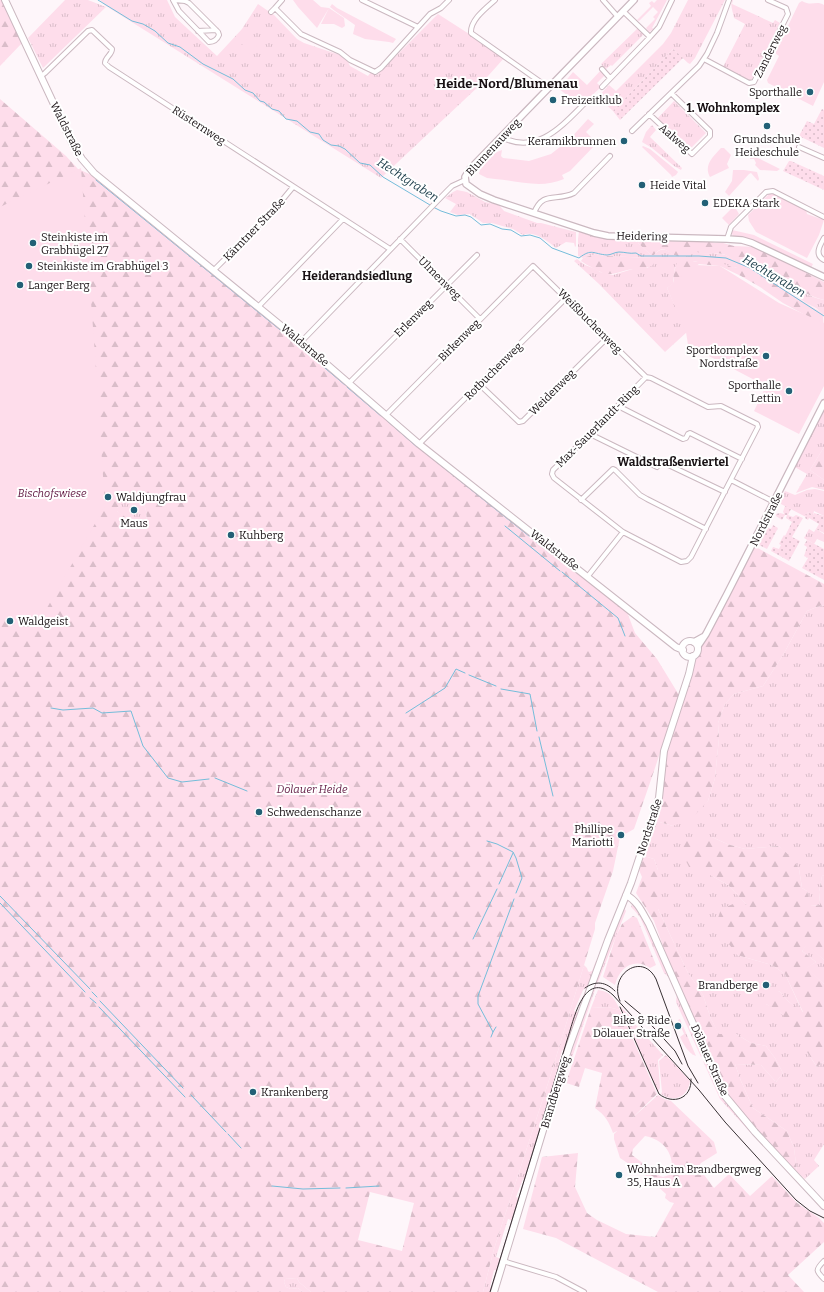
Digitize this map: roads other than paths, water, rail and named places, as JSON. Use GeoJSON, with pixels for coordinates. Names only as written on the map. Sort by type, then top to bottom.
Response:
{"type":"FeatureCollection","features":[{"type":"Feature","properties":{"kind":"main road","name":"Waldstraße"},"geometry":{"type":"LineString","coordinates":[[5,0],[74,147],[88,166],[118,194],[214,270],[301,342],[420,444],[667,639],[683,648]]}},
{"type":"Feature","properties":{"kind":"main road"},"geometry":{"type":"LineString","coordinates":[[690,656],[683,648],[690,641],[696,644]]}},
{"type":"Feature","properties":{"kind":"main road","name":"Nordstraße"},"geometry":{"type":"LineString","coordinates":[[626,895],[659,798],[663,753],[689,674],[690,656],[697,652],[696,644]]}},
{"type":"Feature","properties":{"kind":"main road","name":"Dölauer Straße"},"geometry":{"type":"LineString","coordinates":[[626,895],[633,898],[638,904],[649,924],[725,1096],[755,1132],[824,1206]]}},
{"type":"Feature","properties":{"kind":"main road","name":"Brandbergweg"},"geometry":{"type":"LineString","coordinates":[[494,1292],[567,1054],[626,895]]}},
{"type":"Feature","properties":{"kind":"street"},"geometry":{"type":"LineString","coordinates":[[173,0],[185,1],[189,3],[216,30],[219,35],[218,38],[213,42],[209,42],[179,10],[173,0]]}},
{"type":"Feature","properties":{"kind":"street"},"geometry":{"type":"LineString","coordinates":[[271,12],[282,0]]}},
{"type":"Feature","properties":{"kind":"street"},"geometry":{"type":"LineString","coordinates":[[362,0],[418,27]]}},
{"type":"Feature","properties":{"kind":"street"},"geometry":{"type":"LineString","coordinates":[[275,8],[301,34],[340,52],[350,60],[375,72],[381,68],[430,14],[441,8],[449,0]]}},
{"type":"Feature","properties":{"kind":"street"},"geometry":{"type":"LineString","coordinates":[[494,0],[473,24],[470,30],[472,35],[549,88]]}},
{"type":"Feature","properties":{"kind":"street"},"geometry":{"type":"LineString","coordinates":[[603,0],[618,17]]}},
{"type":"Feature","properties":{"kind":"street","name":"Blumenauweg"},"geometry":{"type":"LineString","coordinates":[[301,342],[433,204],[452,186],[465,180],[467,172],[634,0]]}},
{"type":"Feature","properties":{"kind":"street"},"geometry":{"type":"LineString","coordinates":[[602,87],[659,26],[672,0]]}},
{"type":"Feature","properties":{"kind":"street"},"geometry":{"type":"LineString","coordinates":[[632,131],[699,66],[720,28],[729,0]]}},
{"type":"Feature","properties":{"kind":"street","name":"Zanderweg"},"geometry":{"type":"LineString","coordinates":[[704,59],[749,83],[754,82],[788,12],[786,8],[768,0]]}},
{"type":"Feature","properties":{"kind":"street"},"geometry":{"type":"LineString","coordinates":[[623,11],[650,37]]}},
{"type":"Feature","properties":{"kind":"street","name":"Rüsternweg"},"geometry":{"type":"LineString","coordinates":[[41,76],[88,31],[92,30],[112,48],[112,51],[105,60],[105,63],[109,68],[390,249]]}},
{"type":"Feature","properties":{"kind":"street"},"geometry":{"type":"LineString","coordinates":[[198,31],[216,30]]}},
{"type":"Feature","properties":{"kind":"street"},"geometry":{"type":"LineString","coordinates":[[602,70],[610,78]]}},
{"type":"Feature","properties":{"kind":"street","name":"Aalweg"},"geometry":{"type":"LineString","coordinates":[[650,114],[692,154],[710,136],[710,131],[671,93]]}},
{"type":"Feature","properties":{"kind":"street"},"geometry":{"type":"LineString","coordinates":[[501,137],[517,142],[528,143],[538,141],[563,125],[584,104]]}},
{"type":"Feature","properties":{"kind":"street"},"geometry":{"type":"LineString","coordinates":[[799,147],[824,158]]}},
{"type":"Feature","properties":{"kind":"street"},"geometry":{"type":"LineString","coordinates":[[534,213],[538,204],[542,200],[574,193],[610,156]]}},
{"type":"Feature","properties":{"kind":"street","name":"Heidering"},"geometry":{"type":"LineString","coordinates":[[465,180],[467,185],[484,196],[589,232],[608,236],[727,238],[742,240],[752,243],[824,277]]}},
{"type":"Feature","properties":{"kind":"street","name":"Kärntner Straße"},"geometry":{"type":"LineString","coordinates":[[214,270],[274,210],[293,187]]}},
{"type":"Feature","properties":{"kind":"street"},"geometry":{"type":"LineString","coordinates":[[727,238],[731,227],[766,192],[769,191],[773,191],[824,217]]}},
{"type":"Feature","properties":{"kind":"street"},"geometry":{"type":"LineString","coordinates":[[258,307],[343,219]]}},
{"type":"Feature","properties":{"kind":"street"},"geometry":{"type":"LineString","coordinates":[[824,238],[818,254],[820,258],[824,260]]}},
{"type":"Feature","properties":{"kind":"street","name":"Ulmenweg"},"geometry":{"type":"LineString","coordinates":[[400,239],[480,318]]}},
{"type":"Feature","properties":{"kind":"street","name":"Erlenweg"},"geometry":{"type":"LineString","coordinates":[[349,382],[477,255]]}},
{"type":"Feature","properties":{"kind":"street","name":"Weißbuchenweg"},"geometry":{"type":"LineString","coordinates":[[533,266],[646,377]]}},
{"type":"Feature","properties":{"kind":"street","name":"Birkenweg"},"geometry":{"type":"LineString","coordinates":[[386,415],[480,318],[533,266]]}},
{"type":"Feature","properties":{"kind":"street","name":"Rotbuchenweg"},"geometry":{"type":"LineString","coordinates":[[420,444],[566,298]]}},
{"type":"Feature","properties":{"kind":"street","name":"Weidenweg"},"geometry":{"type":"LineString","coordinates":[[479,384],[519,422],[523,421],[607,338]]}},
{"type":"Feature","properties":{"kind":"street","name":"Max-Sauerlandt-Ring"},"geometry":{"type":"LineString","coordinates":[[646,377],[708,407],[721,406],[757,424],[758,428],[706,529],[691,557],[687,561],[681,562],[622,532],[554,478],[553,470],[646,377]]}},
{"type":"Feature","properties":{"kind":"street","name":"Nordstraße"},"geometry":{"type":"LineString","coordinates":[[696,644],[706,634],[824,403]]}},
{"type":"Feature","properties":{"kind":"street"},"geometry":{"type":"LineString","coordinates":[[618,406],[683,439],[690,433],[742,459]]}},
{"type":"Feature","properties":{"kind":"street"},"geometry":{"type":"LineString","coordinates":[[590,434],[657,467],[660,461],[725,492]]}},
{"type":"Feature","properties":{"kind":"street"},"geometry":{"type":"LineString","coordinates":[[581,500],[613,469],[640,495],[706,529]]}},
{"type":"Feature","properties":{"kind":"street"},"geometry":{"type":"LineString","coordinates":[[731,480],[774,502]]}},
{"type":"Feature","properties":{"kind":"street"},"geometry":{"type":"LineString","coordinates":[[588,576],[622,532]]}},
{"type":"Feature","properties":{"kind":"street"},"geometry":{"type":"LineString","coordinates":[[503,1261],[556,1277],[584,1292]]}},
{"type":"Feature","properties":{"kind":"street"},"geometry":{"type":"LineString","coordinates":[[824,1262],[818,1266],[817,1270],[824,1279]]}},
{"type":"Feature","properties":{"kind":"waterway","name":"Hechtgraben"},"geometry":{"type":"LineString","coordinates":[[98,0],[132,21],[143,24],[155,31],[168,43],[180,47],[203,64],[233,79],[245,90],[253,93],[260,101],[264,102],[272,109],[279,111],[286,119],[297,121],[310,132],[319,134],[323,140],[331,145],[339,146],[345,149],[360,163],[370,165],[383,177],[430,205]]}},
{"type":"Feature","properties":{"kind":"waterway"},"geometry":{"type":"LineString","coordinates":[[96,180],[295,342]]}},
{"type":"Feature","properties":{"kind":"waterway","name":"Hechtgraben"},"geometry":{"type":"LineString","coordinates":[[433,207],[456,216],[465,215],[471,217],[481,225],[490,224],[502,229],[511,230],[521,236],[530,235],[540,238],[552,248],[579,258],[590,252],[607,255],[619,252],[636,253],[641,256],[699,256],[726,258],[750,268],[824,316]]}},
{"type":"Feature","properties":{"kind":"waterway"},"geometry":{"type":"LineString","coordinates":[[299,346],[345,385]]}},
{"type":"Feature","properties":{"kind":"waterway"},"geometry":{"type":"LineString","coordinates":[[347,387],[381,416]]}},
{"type":"Feature","properties":{"kind":"waterway"},"geometry":{"type":"LineString","coordinates":[[385,419],[417,447]]}},
{"type":"Feature","properties":{"kind":"waterway"},"geometry":{"type":"LineString","coordinates":[[419,448],[544,548]]}},
{"type":"Feature","properties":{"kind":"waterway"},"geometry":{"type":"LineString","coordinates":[[505,526],[560,571]]}},
{"type":"Feature","properties":{"kind":"waterway"},"geometry":{"type":"LineString","coordinates":[[562,572],[618,618],[625,636]]}},
{"type":"Feature","properties":{"kind":"waterway"},"geometry":{"type":"LineString","coordinates":[[406,713],[445,688],[456,669],[465,673]]}},
{"type":"Feature","properties":{"kind":"waterway"},"geometry":{"type":"LineString","coordinates":[[469,675],[496,686]]}},
{"type":"Feature","properties":{"kind":"waterway"},"geometry":{"type":"LineString","coordinates":[[501,689],[530,694],[537,731]]}},
{"type":"Feature","properties":{"kind":"waterway"},"geometry":{"type":"LineString","coordinates":[[51,708],[63,710],[93,708],[102,713],[131,711],[143,746],[168,778],[182,782],[209,779]]}},
{"type":"Feature","properties":{"kind":"waterway"},"geometry":{"type":"LineString","coordinates":[[539,737],[553,796]]}},
{"type":"Feature","properties":{"kind":"waterway"},"geometry":{"type":"LineString","coordinates":[[215,778],[247,791]]}},
{"type":"Feature","properties":{"kind":"waterway"},"geometry":{"type":"LineString","coordinates":[[487,841],[513,852],[522,878],[516,893]]}},
{"type":"Feature","properties":{"kind":"waterway"},"geometry":{"type":"LineString","coordinates":[[499,884],[513,853]]}},
{"type":"Feature","properties":{"kind":"waterway"},"geometry":{"type":"LineString","coordinates":[[473,939],[497,889]]}},
{"type":"Feature","properties":{"kind":"waterway"},"geometry":{"type":"LineString","coordinates":[[0,896],[90,989]]}},
{"type":"Feature","properties":{"kind":"waterway"},"geometry":{"type":"LineString","coordinates":[[491,1037],[493,1032],[478,1004],[478,996],[514,899]]}},
{"type":"Feature","properties":{"kind":"waterway"},"geometry":{"type":"LineString","coordinates":[[0,903],[85,992]]}},
{"type":"Feature","properties":{"kind":"waterway"},"geometry":{"type":"LineString","coordinates":[[92,992],[97,997]]}},
{"type":"Feature","properties":{"kind":"waterway"},"geometry":{"type":"LineString","coordinates":[[90,998],[96,1003]]}},
{"type":"Feature","properties":{"kind":"waterway"},"geometry":{"type":"LineString","coordinates":[[100,1001],[183,1088]]}},
{"type":"Feature","properties":{"kind":"waterway"},"geometry":{"type":"LineString","coordinates":[[99,1007],[185,1097]]}},
{"type":"Feature","properties":{"kind":"waterway"},"geometry":{"type":"LineString","coordinates":[[493,1032],[496,1027]]}},
{"type":"Feature","properties":{"kind":"waterway"},"geometry":{"type":"LineString","coordinates":[[191,1095],[226,1132]]}},
{"type":"Feature","properties":{"kind":"waterway"},"geometry":{"type":"LineString","coordinates":[[228,1134],[241,1148]]}},
{"type":"Feature","properties":{"kind":"waterway"},"geometry":{"type":"LineString","coordinates":[[272,1186],[303,1189],[340,1188]]}},
{"type":"Feature","properties":{"kind":"waterway"},"geometry":{"type":"LineString","coordinates":[[346,1188],[379,1186]]}},
{"type":"Feature","properties":{"kind":"tram line"},"geometry":{"type":"LineString","coordinates":[[620,1001],[618,991],[622,975],[635,967],[643,967],[650,971],[656,979],[688,1066],[698,1083]]}},
{"type":"Feature","properties":{"kind":"tram line"},"geometry":{"type":"LineString","coordinates":[[585,988],[589,985],[601,983],[615,991]]}},
{"type":"Feature","properties":{"kind":"tram line"},"geometry":{"type":"LineString","coordinates":[[490,1292],[573,1019],[582,1000],[588,992],[595,988],[603,989],[613,995],[796,1200],[810,1211],[824,1218]]}},
{"type":"Feature","properties":{"kind":"tram line"},"geometry":{"type":"LineString","coordinates":[[625,1001],[644,1017],[675,1051],[682,1064]]}},
{"type":"Feature","properties":{"kind":"tram line"},"geometry":{"type":"LineString","coordinates":[[620,1007],[659,1094],[670,1099],[681,1098],[688,1091],[691,1079]]}},
{"type":"Feature","properties":{"kind":"place","name":"Sporthalle"},"geometry":{"type":"Point","coordinates":[810,92]}},
{"type":"Feature","properties":{"kind":"place","name":"Freizeitklub"},"geometry":{"type":"Point","coordinates":[553,100]}},
{"type":"Feature","properties":{"kind":"place","name":"Grundschule Heideschule"},"geometry":{"type":"Point","coordinates":[767,126]}},
{"type":"Feature","properties":{"kind":"place","name":"Keramikbrunnen"},"geometry":{"type":"Point","coordinates":[624,141]}},
{"type":"Feature","properties":{"kind":"place","name":"Heide Vital"},"geometry":{"type":"Point","coordinates":[642,185]}},
{"type":"Feature","properties":{"kind":"place","name":"EDEKA Stark"},"geometry":{"type":"Point","coordinates":[705,203]}},
{"type":"Feature","properties":{"kind":"place","name":"Steinkiste im Grabhügel 27"},"geometry":{"type":"Point","coordinates":[33,243]}},
{"type":"Feature","properties":{"kind":"place","name":"Steinkiste im Grabhügel 3"},"geometry":{"type":"Point","coordinates":[29,266]}},
{"type":"Feature","properties":{"kind":"place","name":"Langer Berg"},"geometry":{"type":"Point","coordinates":[20,285]}},
{"type":"Feature","properties":{"kind":"place","name":"Sportkomplex Nordstraße"},"geometry":{"type":"Point","coordinates":[766,356]}},
{"type":"Feature","properties":{"kind":"place","name":"Sporthalle Lettin"},"geometry":{"type":"Point","coordinates":[789,391]}},
{"type":"Feature","properties":{"kind":"place","name":"Waldjungfrau"},"geometry":{"type":"Point","coordinates":[108,497]}},
{"type":"Feature","properties":{"kind":"place","name":"Maus"},"geometry":{"type":"Point","coordinates":[134,510]}},
{"type":"Feature","properties":{"kind":"place","name":"Kuhberg"},"geometry":{"type":"Point","coordinates":[231,535]}},
{"type":"Feature","properties":{"kind":"place","name":"Waldgeist"},"geometry":{"type":"Point","coordinates":[10,621]}},
{"type":"Feature","properties":{"kind":"place","name":"Schwedenschanze"},"geometry":{"type":"Point","coordinates":[259,812]}},
{"type":"Feature","properties":{"kind":"place","name":"Phillipe Mariotti"},"geometry":{"type":"Point","coordinates":[621,835]}},
{"type":"Feature","properties":{"kind":"place","name":"Brandberge"},"geometry":{"type":"Point","coordinates":[766,985]}},
{"type":"Feature","properties":{"kind":"place","name":"Bike & Ride Dölauer Straße"},"geometry":{"type":"Point","coordinates":[678,1026]}},
{"type":"Feature","properties":{"kind":"place","name":"Krankenberg"},"geometry":{"type":"Point","coordinates":[253,1092]}},
{"type":"Feature","properties":{"kind":"place","name":"Wohnheim Brandbergweg 35, Haus A"},"geometry":{"type":"Point","coordinates":[619,1175]}},
{"type":"Feature","properties":{"kind":"district","name":"Heide-Nord/Blumenau"},"geometry":{"type":"Point","coordinates":[507,83]}},
{"type":"Feature","properties":{"kind":"district","name":"1. Wohnkomplex"},"geometry":{"type":"Point","coordinates":[733,108]}},
{"type":"Feature","properties":{"kind":"district","name":"Heiderandsiedlung"},"geometry":{"type":"Point","coordinates":[357,276]}},
{"type":"Feature","properties":{"kind":"district","name":"Waldstraßenviertel"},"geometry":{"type":"Point","coordinates":[673,462]}},
{"type":"Feature","properties":{"kind":"park label","name":"Bischofswiese"},"geometry":{"type":"Point","coordinates":[52,493]}},
{"type":"Feature","properties":{"kind":"park label","name":"Dölauer Heide"},"geometry":{"type":"Point","coordinates":[312,789]}}]}
